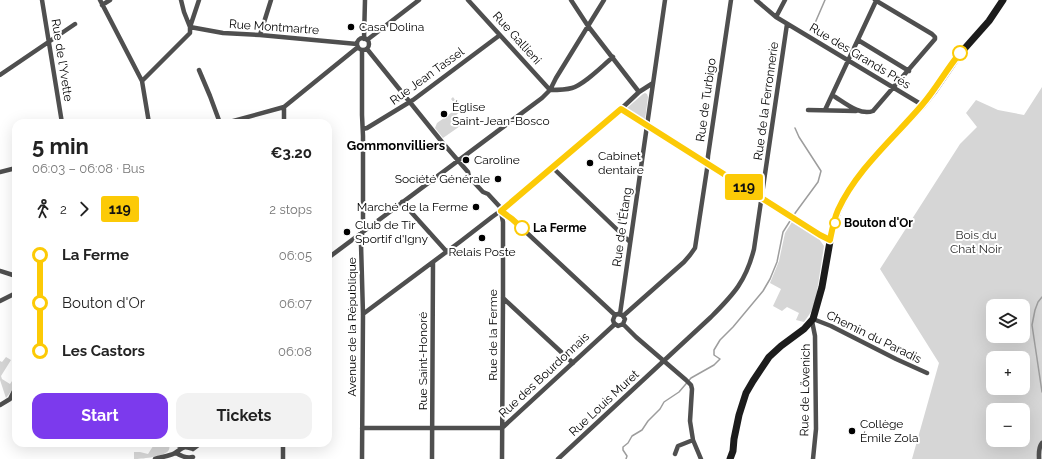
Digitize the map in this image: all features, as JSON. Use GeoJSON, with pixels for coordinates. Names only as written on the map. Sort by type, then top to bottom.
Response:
{"type":"FeatureCollection","features":[{"type":"Feature","properties":{"kind":"main road"},"geometry":{"type":"LineString","coordinates":[[730,459],[733,451],[739,414],[746,393],[760,369],[769,357],[804,329],[812,320],[822,287],[830,240],[838,211],[846,195],[873,158],[922,106],[934,91],[966,45],[989,21],[1002,0]]}},
{"type":"Feature","properties":{"kind":"main road"},"geometry":{"type":"LineString","coordinates":[[725,459],[734,439]]}},
{"type":"Feature","properties":{"kind":"street","name":"Rue de l'Yvette"},"geometry":{"type":"LineString","coordinates":[[42,0],[61,119]]}},
{"type":"Feature","properties":{"kind":"street"},"geometry":{"type":"LineString","coordinates":[[100,0],[142,81],[148,119]]}},
{"type":"Feature","properties":{"kind":"street"},"geometry":{"type":"LineString","coordinates":[[102,5],[110,0]]}},
{"type":"Feature","properties":{"kind":"street"},"geometry":{"type":"LineString","coordinates":[[181,0],[190,27]]}},
{"type":"Feature","properties":{"kind":"street"},"geometry":{"type":"LineString","coordinates":[[142,81],[190,33],[190,27],[199,0]]}},
{"type":"Feature","properties":{"kind":"street"},"geometry":{"type":"LineString","coordinates":[[260,35],[271,0]]}},
{"type":"Feature","properties":{"kind":"street","name":"Avenue de la République"},"geometry":{"type":"LineString","coordinates":[[362,459],[363,129],[361,48],[369,44],[365,39],[365,0]]}},
{"type":"Feature","properties":{"kind":"street"},"geometry":{"type":"LineString","coordinates":[[419,0],[365,39],[359,40],[361,48],[443,141],[457,161],[468,172],[469,177],[483,192],[488,194],[500,207],[501,211],[625,319],[624,324],[636,337],[688,381],[692,389],[690,422],[693,440],[701,459]]}},
{"type":"Feature","properties":{"kind":"street","name":"Rue Gallieni"},"geometry":{"type":"LineString","coordinates":[[468,0],[550,90]]}},
{"type":"Feature","properties":{"kind":"street"},"geometry":{"type":"LineString","coordinates":[[571,0],[588,26],[639,92]]}},
{"type":"Feature","properties":{"kind":"street"},"geometry":{"type":"LineString","coordinates":[[332,255],[466,153],[542,98],[550,90],[604,0]]}},
{"type":"Feature","properties":{"kind":"street","name":"Rue de l'Étang"},"geometry":{"type":"LineString","coordinates":[[619,315],[665,0]]}},
{"type":"Feature","properties":{"kind":"street","name":"Rue de Turbigo"},"geometry":{"type":"LineString","coordinates":[[619,315],[684,262],[695,248],[731,0]]}},
{"type":"Feature","properties":{"kind":"street","name":"Rue des Grands Prés"},"geometry":{"type":"LineString","coordinates":[[756,0],[776,17],[922,106]]}},
{"type":"Feature","properties":{"kind":"street"},"geometry":{"type":"LineString","coordinates":[[776,17],[785,0]]}},
{"type":"Feature","properties":{"kind":"street"},"geometry":{"type":"LineString","coordinates":[[808,110],[873,111],[909,71],[935,39],[935,37],[876,0],[825,110]]}},
{"type":"Feature","properties":{"kind":"street"},"geometry":{"type":"LineString","coordinates":[[0,75],[75,24]]}},
{"type":"Feature","properties":{"kind":"street","name":"Rue de la Ferronnerie"},"geometry":{"type":"LineString","coordinates":[[664,361],[722,306],[738,288],[751,262],[762,198],[787,24]]}},
{"type":"Feature","properties":{"kind":"street","name":"Rue Montmartre"},"geometry":{"type":"LineString","coordinates":[[190,27],[223,33],[260,35],[361,48]]}},
{"type":"Feature","properties":{"kind":"street","name":"Rue Jean Tassel"},"geometry":{"type":"LineString","coordinates":[[363,129],[410,102],[500,35]]}},
{"type":"Feature","properties":{"kind":"street"},"geometry":{"type":"LineString","coordinates":[[858,40],[909,71]]}},
{"type":"Feature","properties":{"kind":"street"},"geometry":{"type":"LineString","coordinates":[[240,119],[284,107],[361,48]]}},
{"type":"Feature","properties":{"kind":"street"},"geometry":{"type":"LineString","coordinates":[[550,90],[561,90],[582,83],[613,57]]}},
{"type":"Feature","properties":{"kind":"street"},"geometry":{"type":"LineString","coordinates":[[199,70],[219,119]]}},
{"type":"Feature","properties":{"kind":"street"},"geometry":{"type":"LineString","coordinates":[[363,314],[501,211],[553,168],[639,92],[653,83]]}},
{"type":"Feature","properties":{"kind":"street"},"geometry":{"type":"LineString","coordinates":[[832,95],[858,111]]}},
{"type":"Feature","properties":{"kind":"street"},"geometry":{"type":"LineString","coordinates":[[284,107],[284,119]]}},
{"type":"Feature","properties":{"kind":"street"},"geometry":{"type":"LineString","coordinates":[[621,109],[830,240]]}},
{"type":"Feature","properties":{"kind":"street"},"geometry":{"type":"LineString","coordinates":[[553,168],[630,242]]}},
{"type":"Feature","properties":{"kind":"street"},"geometry":{"type":"LineString","coordinates":[[0,172],[12,169]]}},
{"type":"Feature","properties":{"kind":"street"},"geometry":{"type":"LineString","coordinates":[[402,202],[447,252]]}},
{"type":"Feature","properties":{"kind":"street","name":"Rue de la Ferme"},"geometry":{"type":"LineString","coordinates":[[501,211],[503,222],[502,459]]}},
{"type":"Feature","properties":{"kind":"street","name":"Rue Saint-Honoré"},"geometry":{"type":"LineString","coordinates":[[432,459],[433,262]]}},
{"type":"Feature","properties":{"kind":"street"},"geometry":{"type":"LineString","coordinates":[[0,271],[12,275]]}},
{"type":"Feature","properties":{"kind":"street"},"geometry":{"type":"LineString","coordinates":[[0,301],[12,295]]}},
{"type":"Feature","properties":{"kind":"street"},"geometry":{"type":"LineString","coordinates":[[503,298],[573,363]]}},
{"type":"Feature","properties":{"kind":"street"},"geometry":{"type":"LineString","coordinates":[[619,315],[613,320],[615,324],[618,326],[624,324]]}},
{"type":"Feature","properties":{"kind":"street","name":"Chemin du Paradis"},"geometry":{"type":"LineString","coordinates":[[812,320],[831,326],[926,373]]}},
{"type":"Feature","properties":{"kind":"street","name":"Rue de Lövenich"},"geometry":{"type":"LineString","coordinates":[[812,320],[816,336],[816,429],[813,459]]}},
{"type":"Feature","properties":{"kind":"street","name":"Rue des Bourdonnais"},"geometry":{"type":"LineString","coordinates":[[362,428],[502,428],[615,324]]}},
{"type":"Feature","properties":{"kind":"street","name":"Rue Louis Muret"},"geometry":{"type":"LineString","coordinates":[[558,459],[664,361]]}},
{"type":"Feature","properties":{"kind":"street"},"geometry":{"type":"LineString","coordinates":[[0,405],[10,399],[12,395]]}},
{"type":"Feature","properties":{"kind":"street"},"geometry":{"type":"LineString","coordinates":[[675,454],[678,446],[693,440]]}},
{"type":"Feature","properties":{"kind":"street"},"geometry":{"type":"LineString","coordinates":[[1039,459],[1040,446],[1042,443]]}},
{"type":"Feature","properties":{"kind":"street"},"geometry":{"type":"LineString","coordinates":[[173,447],[180,456],[190,458],[194,458],[195,453],[193,449]]}},
{"type":"Feature","properties":{"kind":"street"},"geometry":{"type":"LineString","coordinates":[[155,459],[176,452],[182,448],[188,447],[193,449]]}},
{"type":"Feature","properties":{"kind":"street"},"geometry":{"type":"LineString","coordinates":[[283,447],[283,459]]}},
{"type":"Feature","properties":{"kind":"green space","name":"Bois du Chat Noir"},"geometry":{"type":"Polygon","coordinates":[[[1042,87],[1042,459],[912,459],[939,363],[880,269],[960,144],[977,127],[966,113],[976,100],[998,110],[1024,115],[1042,87]]]}},
{"type":"Feature","properties":{"kind":"green space"},"geometry":{"type":"Polygon","coordinates":[[[645,93],[648,97],[644,121],[627,110],[627,108],[645,93]]]}},
{"type":"Feature","properties":{"kind":"green space"},"geometry":{"type":"Polygon","coordinates":[[[453,97],[462,110],[456,115],[463,124],[443,138],[435,128],[437,123],[458,108],[451,99],[453,97]]]}},
{"type":"Feature","properties":{"kind":"green space"},"geometry":{"type":"Polygon","coordinates":[[[792,222],[819,239],[824,246],[816,298],[811,312],[804,322],[796,320],[799,313],[787,307],[782,311],[773,306],[781,289],[770,283],[779,261],[785,233],[792,222]]]}},
{"type":"Feature","properties":{"kind":"green space"},"geometry":{"type":"Polygon","coordinates":[[[6,357],[11,360],[1,376],[2,379],[10,384],[12,381],[12,389],[6,398],[0,380],[0,361],[2,362],[6,357]]]}},
{"type":"Feature","properties":{"kind":"green space"},"geometry":{"type":"Polygon","coordinates":[[[152,447],[169,447],[169,450],[164,454],[134,459],[134,452],[148,454],[152,447]]]}},
{"type":"Feature","properties":{"kind":"waterway"},"geometry":{"type":"LineString","coordinates":[[812,30],[825,0]]}},
{"type":"Feature","properties":{"kind":"waterway"},"geometry":{"type":"LineString","coordinates":[[793,216],[818,182],[821,171],[799,137],[795,128]]}},
{"type":"Feature","properties":{"kind":"waterway"},"geometry":{"type":"LineString","coordinates":[[626,459],[627,456],[623,450],[623,447],[628,443],[632,436],[642,430],[664,402],[679,392],[691,378],[714,365],[720,359],[714,355],[714,350],[720,340],[763,291],[777,262],[783,232],[790,221]]}},
{"type":"Feature","properties":{"kind":"waterway"},"geometry":{"type":"LineString","coordinates":[[1042,297],[1035,310],[1032,325],[1042,392]]}},
{"type":"Feature","properties":{"kind":"bus line","name":"119"},"geometry":{"type":"LineString","coordinates":[[522,228],[501,211],[621,109],[830,240],[838,211],[846,195],[858,177],[873,158],[922,106],[960,53]]}},
{"type":"Feature","properties":{"kind":"place","name":"Casa Dolina"},"geometry":{"type":"Point","coordinates":[351,27]}},
{"type":"Feature","properties":{"kind":"place","name":"Église Saint-Jean-Bosco"},"geometry":{"type":"Point","coordinates":[444,114]}},
{"type":"Feature","properties":{"kind":"place","name":"Caroline"},"geometry":{"type":"Point","coordinates":[466,160]}},
{"type":"Feature","properties":{"kind":"place","name":"Cabinet dentaire"},"geometry":{"type":"Point","coordinates":[590,163]}},
{"type":"Feature","properties":{"kind":"place","name":"Société Générale"},"geometry":{"type":"Point","coordinates":[498,179]}},
{"type":"Feature","properties":{"kind":"place","name":"Marché de la Ferme"},"geometry":{"type":"Point","coordinates":[476,207]}},
{"type":"Feature","properties":{"kind":"place","name":"Bouton d'Or"},"geometry":{"type":"Point","coordinates":[835,223]}},
{"type":"Feature","properties":{"kind":"place","name":"La Ferme"},"geometry":{"type":"Point","coordinates":[522,228]}},
{"type":"Feature","properties":{"kind":"place","name":"Club de Tir Sportif d'Igny"},"geometry":{"type":"Point","coordinates":[347,232]}},
{"type":"Feature","properties":{"kind":"place","name":"Relais Poste"},"geometry":{"type":"Point","coordinates":[482,238]}},
{"type":"Feature","properties":{"kind":"place","name":"Collège Émile Zola"},"geometry":{"type":"Point","coordinates":[852,431]}},
{"type":"Feature","properties":{"kind":"district","name":"Gommonvilliers"},"geometry":{"type":"Point","coordinates":[396,145]}}]}
